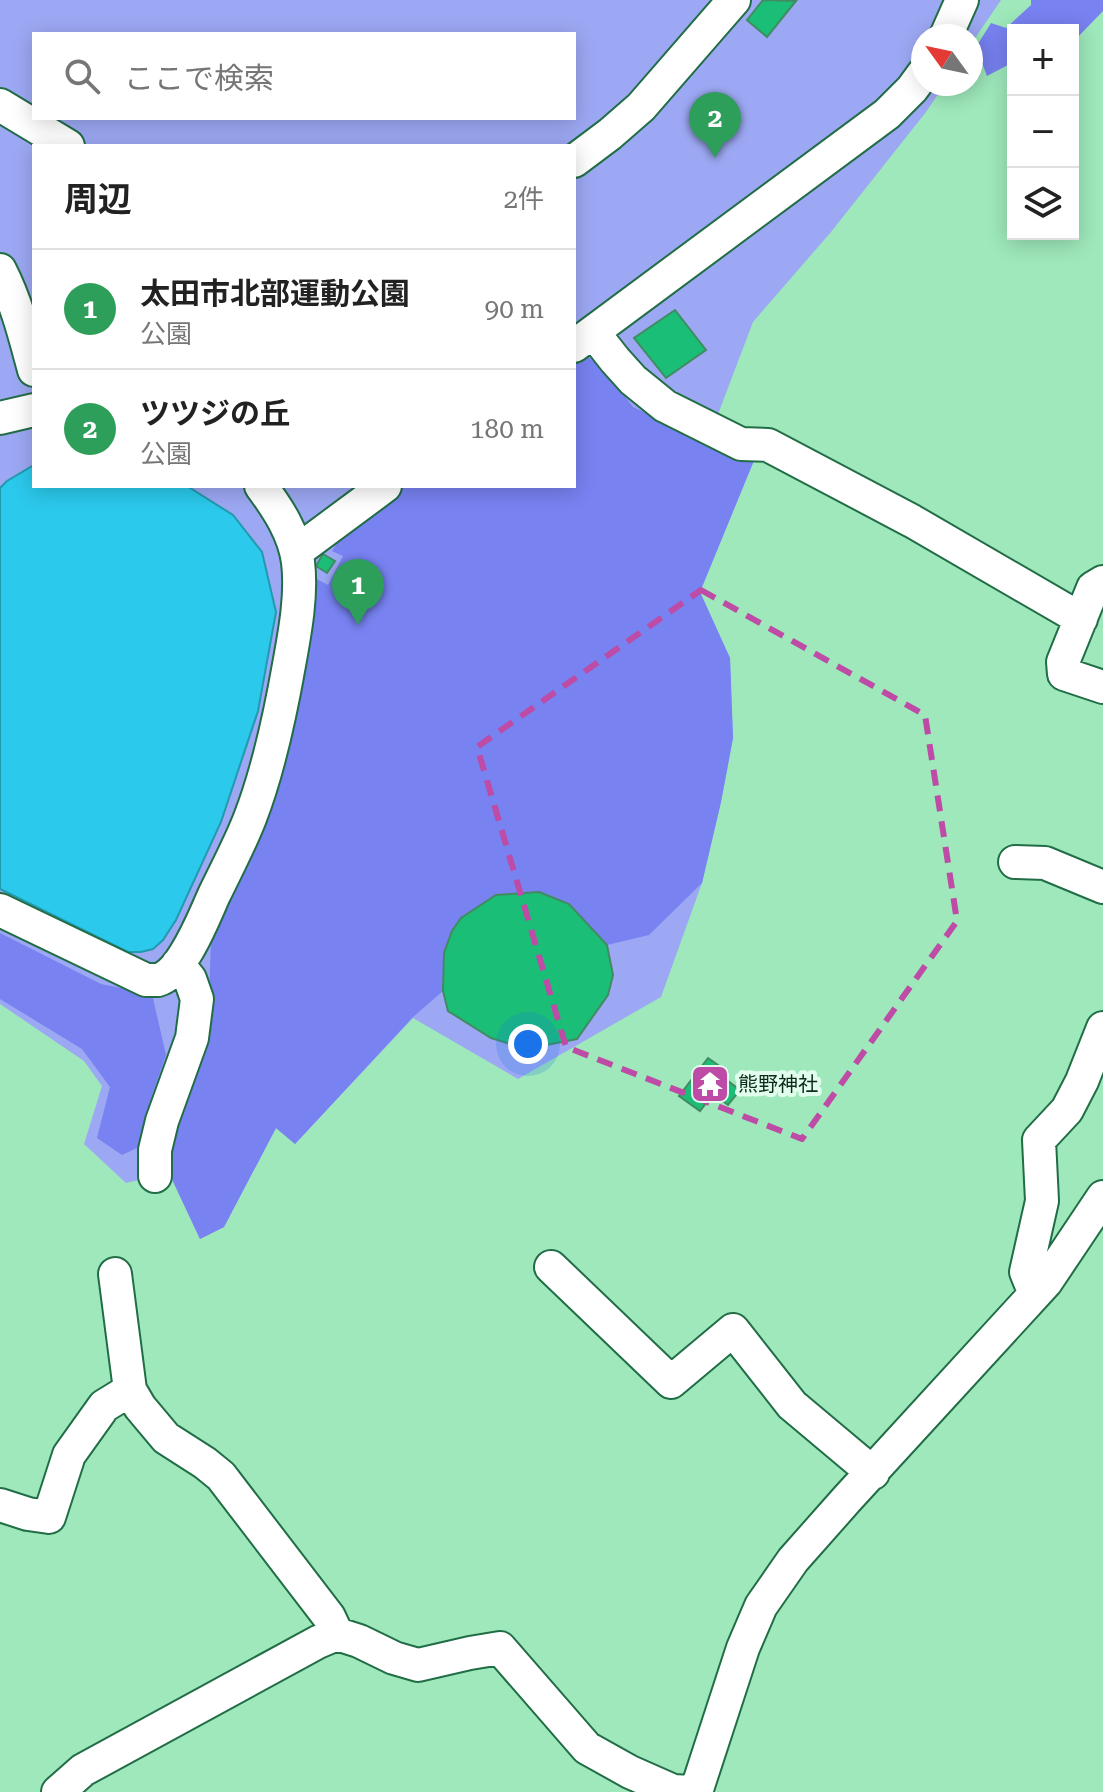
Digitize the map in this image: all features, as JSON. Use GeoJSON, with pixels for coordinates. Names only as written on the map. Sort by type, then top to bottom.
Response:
{"type":"FeatureCollection","features":[{"type":"Feature","properties":{"kind":"street"},"geometry":{"type":"LineString","coordinates":[[576,160],[641,107],[734,0]]}},
{"type":"Feature","properties":{"kind":"street"},"geometry":{"type":"LineString","coordinates":[[951,24],[962,0]]}},
{"type":"Feature","properties":{"kind":"street"},"geometry":{"type":"LineString","coordinates":[[911,90],[887,114],[584,339],[615,360],[633,380],[665,406],[741,444],[768,445],[912,521],[1081,619]]}},
{"type":"Feature","properties":{"kind":"street"},"geometry":{"type":"LineString","coordinates":[[0,105],[65,144]]}},
{"type":"Feature","properties":{"kind":"street"},"geometry":{"type":"LineString","coordinates":[[0,270],[18,314],[32,363]]}},
{"type":"Feature","properties":{"kind":"street"},"geometry":{"type":"LineString","coordinates":[[0,418],[32,410]]}},
{"type":"Feature","properties":{"kind":"street"},"geometry":{"type":"LineString","coordinates":[[0,910],[146,980],[158,980],[178,964],[196,934],[250,818],[280,720],[294,641],[298,563],[292,538],[262,488]]}},
{"type":"Feature","properties":{"kind":"street"},"geometry":{"type":"LineString","coordinates":[[296,552],[382,488]]}},
{"type":"Feature","properties":{"kind":"street"},"geometry":{"type":"LineString","coordinates":[[1103,582],[1093,588],[1063,662],[1064,674],[1103,687]]}},
{"type":"Feature","properties":{"kind":"street"},"geometry":{"type":"LineString","coordinates":[[1015,862],[1045,863],[1103,887]]}},
{"type":"Feature","properties":{"kind":"street"},"geometry":{"type":"LineString","coordinates":[[155,1176],[155,1150],[162,1121],[192,1038],[197,999],[190,979],[178,964]]}},
{"type":"Feature","properties":{"kind":"street"},"geometry":{"type":"LineString","coordinates":[[1035,1294],[1026,1272],[1042,1201],[1039,1140],[1067,1110],[1103,1028]]}},
{"type":"Feature","properties":{"kind":"street"},"geometry":{"type":"LineString","coordinates":[[58,1792],[83,1770],[337,1634],[418,1665],[500,1648],[587,1748],[673,1791],[693,1792],[698,1786],[743,1648],[761,1606],[793,1560],[1046,1282],[1103,1197]]}},
{"type":"Feature","properties":{"kind":"street"},"geometry":{"type":"LineString","coordinates":[[551,1267],[671,1382],[733,1330],[792,1405],[873,1473]]}},
{"type":"Feature","properties":{"kind":"street"},"geometry":{"type":"LineString","coordinates":[[115,1274],[130,1390],[140,1407],[166,1438],[221,1476],[329,1617],[337,1634]]}},
{"type":"Feature","properties":{"kind":"street"},"geometry":{"type":"LineString","coordinates":[[0,1505],[49,1517],[69,1455],[104,1406],[130,1390]]}},
{"type":"Feature","properties":{"kind":"highlighted area"},"geometry":{"type":"Polygon","coordinates":[[[701,590],[925,715],[957,921],[802,1139],[566,1047],[477,747],[701,590]]]}},
{"type":"Feature","properties":{"kind":"shaded area"},"geometry":{"type":"Polygon","coordinates":[[[0,0],[1001,0],[983,26],[911,24],[911,96],[937,96],[831,232],[753,322],[712,430],[755,458],[700,592],[730,658],[733,738],[702,883],[661,997],[518,1079],[413,1018],[295,1144],[276,1128],[224,1227],[200,1239],[170,1175],[126,1183],[84,1144],[102,1086],[84,1061],[0,1004],[0,0]]]}},
{"type":"Feature","properties":{"kind":"shaded area"},"geometry":{"type":"Polygon","coordinates":[[[1031,0],[1103,0],[1103,11],[1079,36],[1079,24],[1010,24],[1031,5],[1031,0]]]}},
{"type":"Feature","properties":{"kind":"shaded area"},"geometry":{"type":"Polygon","coordinates":[[[991,23],[1006,28],[1007,66],[987,76],[983,65],[983,36],[991,23]]]}},
{"type":"Feature","properties":{"kind":"shaded area"},"geometry":{"type":"Polygon","coordinates":[[[588,357],[604,368],[633,407],[755,458],[700,592],[730,658],[733,738],[702,883],[649,935],[607,945],[569,904],[539,892],[496,895],[461,918],[452,931],[444,953],[443,991],[413,1017],[295,1144],[276,1128],[224,1227],[200,1239],[170,1175],[170,1147],[209,1001],[211,938],[313,577],[328,585],[343,556],[332,551],[346,529],[403,488],[576,488],[576,363],[588,357]]]}},
{"type":"Feature","properties":{"kind":"shaded area"},"geometry":{"type":"Polygon","coordinates":[[[32,466],[32,488],[190,488],[233,515],[262,552],[276,612],[258,711],[221,822],[176,920],[153,949],[128,952],[0,889],[0,488],[32,466]]]}},
{"type":"Feature","properties":{"kind":"shaded area"},"geometry":{"type":"Polygon","coordinates":[[[0,933],[101,984],[152,994],[166,1055],[149,1104],[143,1145],[122,1155],[97,1138],[110,1087],[82,1049],[0,999],[0,933]]]}},
{"type":"Feature","properties":{"kind":"building"},"geometry":{"type":"Polygon","coordinates":[[[763,0],[796,1],[767,37],[747,20],[763,0]]]}},
{"type":"Feature","properties":{"kind":"building"},"geometry":{"type":"Polygon","coordinates":[[[675,310],[706,350],[666,378],[634,338],[675,310]]]}},
{"type":"Feature","properties":{"kind":"building"},"geometry":{"type":"Polygon","coordinates":[[[323,554],[335,561],[327,573],[316,566],[323,554]]]}},
{"type":"Feature","properties":{"kind":"building"},"geometry":{"type":"Polygon","coordinates":[[[539,892],[569,904],[607,945],[613,975],[608,995],[577,1039],[526,1049],[491,1038],[448,1011],[443,991],[444,953],[452,931],[461,918],[496,895],[539,892]]]}},
{"type":"Feature","properties":{"kind":"building","name":"熊野神社"},"geometry":{"type":"Polygon","coordinates":[[[708,1058],[728,1072],[724,1078],[740,1090],[728,1105],[713,1094],[700,1111],[679,1096],[708,1058]]]}},
{"type":"Feature","properties":{"kind":"place","name":"ツツジの丘"},"geometry":{"type":"Point","coordinates":[715,158]}},
{"type":"Feature","properties":{"kind":"place","name":"太田市北部運動公園"},"geometry":{"type":"Point","coordinates":[358,625]}},
{"type":"Feature","properties":{"kind":"place","name":"熊野神社"},"geometry":{"type":"Point","coordinates":[710,1084]}}]}
